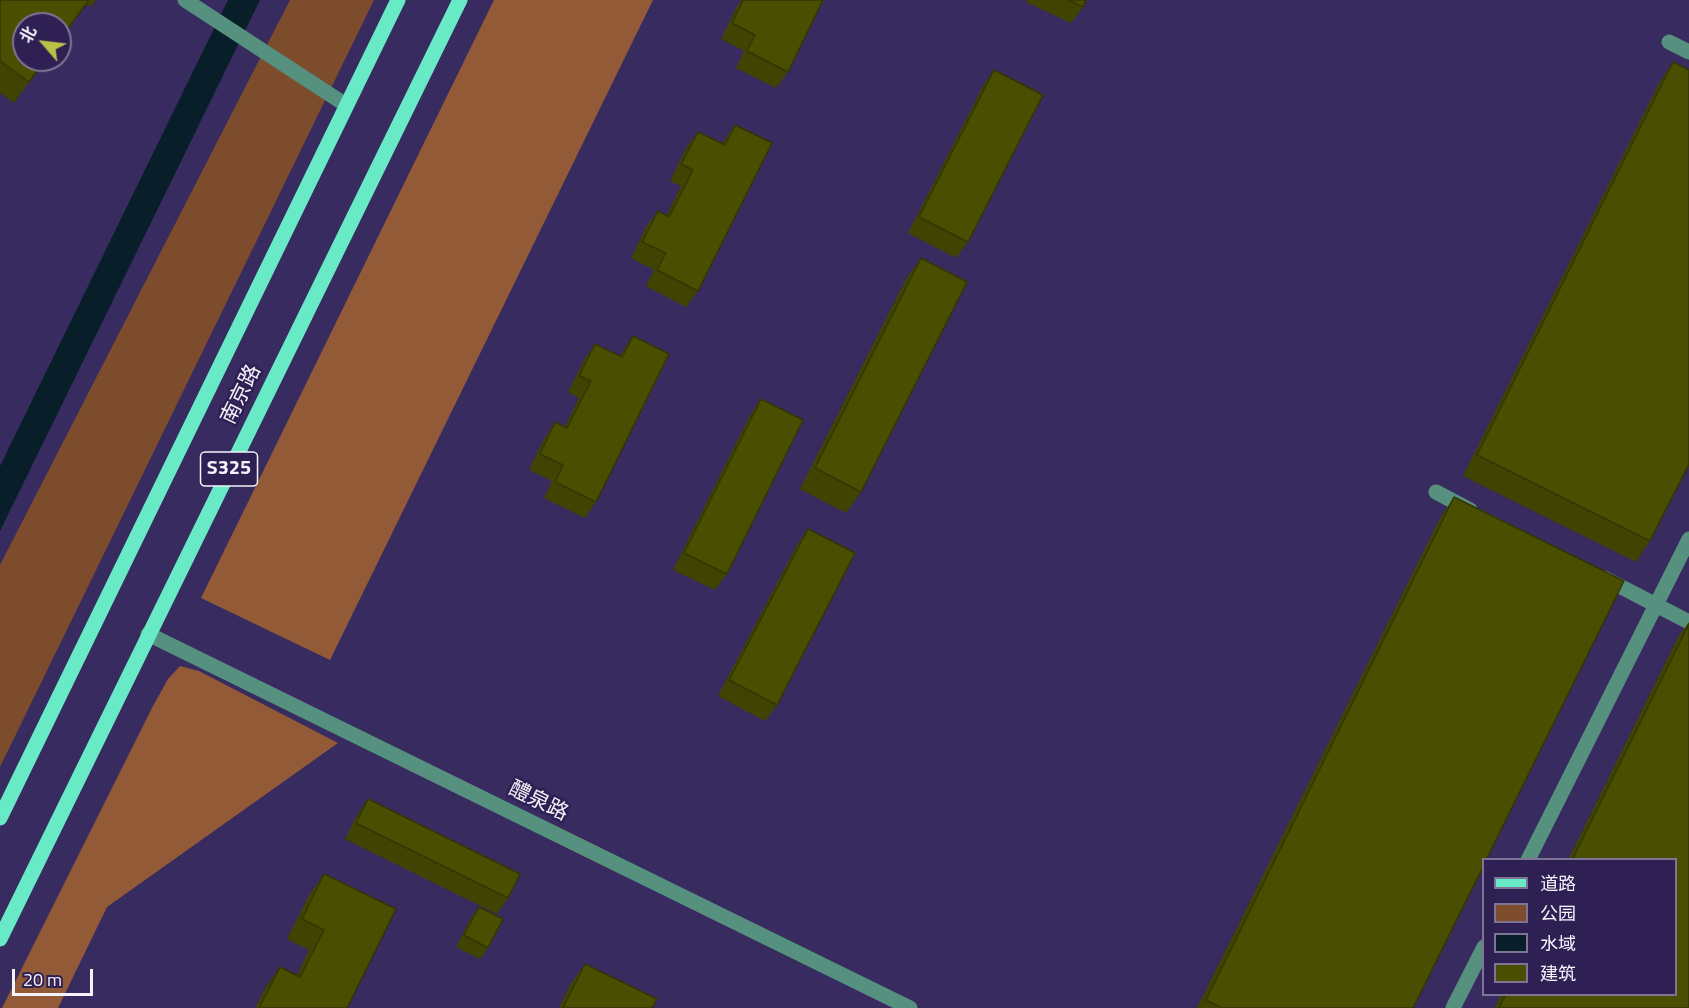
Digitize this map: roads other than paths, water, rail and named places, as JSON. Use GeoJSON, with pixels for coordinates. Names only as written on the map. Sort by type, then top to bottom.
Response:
{"type":"FeatureCollection","features":[{"type":"Feature","properties":{"kind":"main road","name":"南京路"},"geometry":{"type":"LineString","coordinates":[[0,818],[398,0]]}},
{"type":"Feature","properties":{"kind":"main road","name":"南京路"},"geometry":{"type":"LineString","coordinates":[[0,939],[460,0]]}},
{"type":"Feature","properties":{"kind":"street"},"geometry":{"type":"LineString","coordinates":[[185,0],[346,105]]}},
{"type":"Feature","properties":{"kind":"street"},"geometry":{"type":"LineString","coordinates":[[1669,42],[1689,52]]}},
{"type":"Feature","properties":{"kind":"street"},"geometry":{"type":"LineString","coordinates":[[1436,492],[1488,519]]}},
{"type":"Feature","properties":{"kind":"street"},"geometry":{"type":"LineString","coordinates":[[1529,858],[1689,539]]}},
{"type":"Feature","properties":{"kind":"street"},"geometry":{"type":"LineString","coordinates":[[1593,573],[1689,622]]}},
{"type":"Feature","properties":{"kind":"street","name":"醴泉路"},"geometry":{"type":"LineString","coordinates":[[148,634],[909,1008]]}},
{"type":"Feature","properties":{"kind":"street"},"geometry":{"type":"LineString","coordinates":[[1453,1008],[1482,951]]}},
{"type":"Feature","properties":{"kind":"water"},"geometry":{"type":"Polygon","coordinates":[[[228,0],[260,0],[0,531],[0,466],[228,0]]]}}]}
